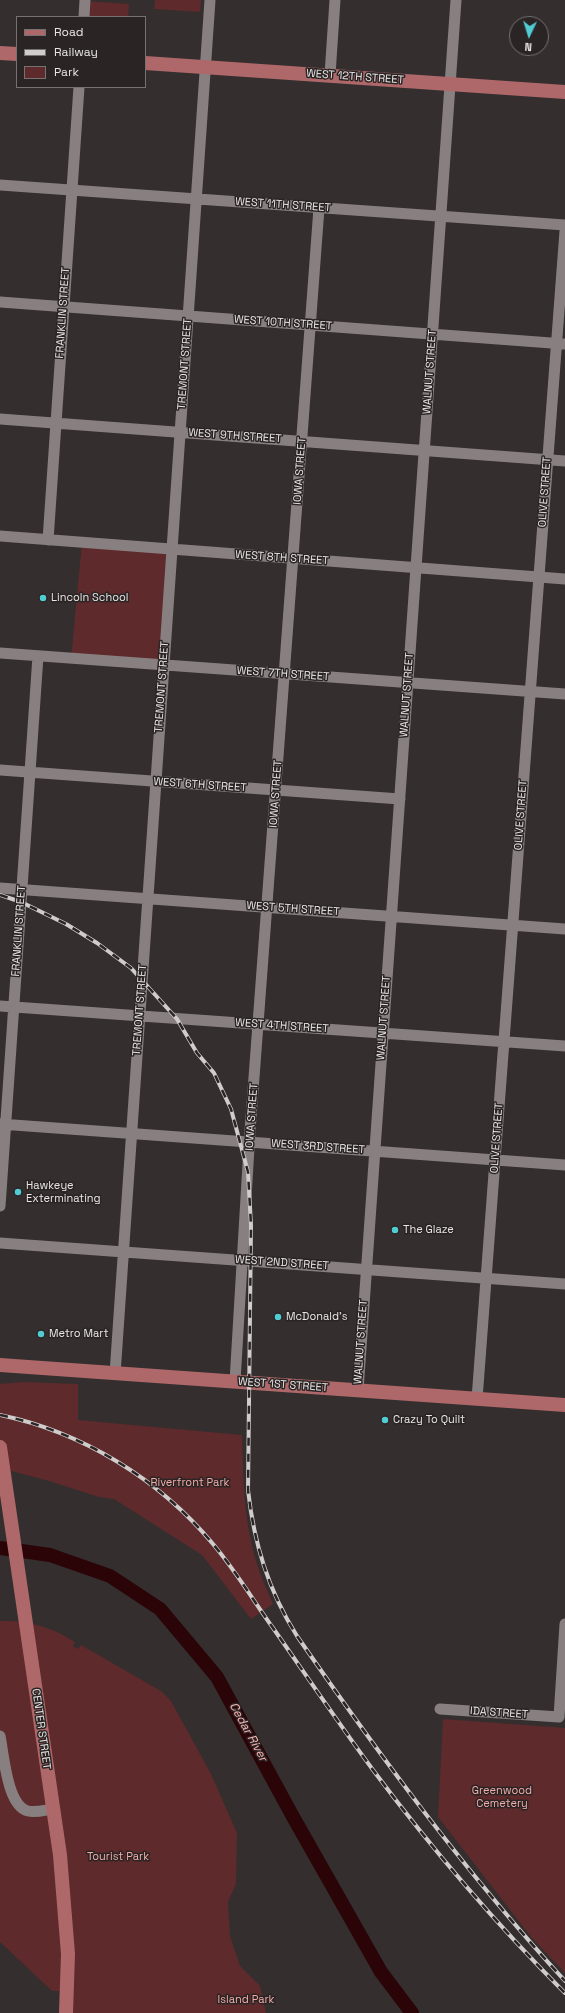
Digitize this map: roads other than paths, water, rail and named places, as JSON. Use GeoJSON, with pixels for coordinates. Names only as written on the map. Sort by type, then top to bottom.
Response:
{"type":"FeatureCollection","features":[{"type":"Feature","properties":{"kind":"main road"},"geometry":{"type":"LineString","coordinates":[[0,53],[16,54]]}},
{"type":"Feature","properties":{"kind":"main road","name":"WEST 12TH STREET"},"geometry":{"type":"LineString","coordinates":[[146,63],[565,92]]}},
{"type":"Feature","properties":{"kind":"main road","name":"WEST 1ST STREET"},"geometry":{"type":"LineString","coordinates":[[0,1365],[565,1405]]}},
{"type":"Feature","properties":{"kind":"main road","name":"CENTER STREET"},"geometry":{"type":"LineString","coordinates":[[0,1447],[60,1855],[68,1954],[66,2013]]}},
{"type":"Feature","properties":{"kind":"street"},"geometry":{"type":"LineString","coordinates":[[84,16],[85,0]]}},
{"type":"Feature","properties":{"kind":"street","name":"TREMONT STREET"},"geometry":{"type":"LineString","coordinates":[[115,1374],[210,0]]}},
{"type":"Feature","properties":{"kind":"street"},"geometry":{"type":"LineString","coordinates":[[330,75],[335,0]]}},
{"type":"Feature","properties":{"kind":"street","name":"WALNUT STREET"},"geometry":{"type":"LineString","coordinates":[[358,1390],[456,0]]}},
{"type":"Feature","properties":{"kind":"street","name":"FRANKLIN STREET"},"geometry":{"type":"LineString","coordinates":[[48,540],[79,88]]}},
{"type":"Feature","properties":{"kind":"street","name":"WEST 11TH STREET"},"geometry":{"type":"LineString","coordinates":[[0,185],[565,225]]}},
{"type":"Feature","properties":{"kind":"street","name":"IOWA STREET"},"geometry":{"type":"LineString","coordinates":[[235,1381],[241,1260],[319,208]]}},
{"type":"Feature","properties":{"kind":"street","name":"OLIVE STREET"},"geometry":{"type":"LineString","coordinates":[[477,1399],[548,460],[561,344],[565,231]]}},
{"type":"Feature","properties":{"kind":"street","name":"WEST 10TH STREET"},"geometry":{"type":"LineString","coordinates":[[0,302],[561,344]]}},
{"type":"Feature","properties":{"kind":"street","name":"WEST 9TH STREET"},"geometry":{"type":"LineString","coordinates":[[0,418],[565,461]]}},
{"type":"Feature","properties":{"kind":"street","name":"WEST 8TH STREET"},"geometry":{"type":"LineString","coordinates":[[0,536],[565,579]]}},
{"type":"Feature","properties":{"kind":"street","name":"WEST 7TH STREET"},"geometry":{"type":"LineString","coordinates":[[0,653],[565,694]]}},
{"type":"Feature","properties":{"kind":"street","name":"FRANKLIN STREET"},"geometry":{"type":"LineString","coordinates":[[0,1206],[3,1124],[14,1007],[38,656]]}},
{"type":"Feature","properties":{"kind":"street","name":"WEST 6TH STREET"},"geometry":{"type":"LineString","coordinates":[[0,770],[400,799]]}},
{"type":"Feature","properties":{"kind":"street","name":"WEST 5TH STREET"},"geometry":{"type":"LineString","coordinates":[[0,888],[565,929]]}},
{"type":"Feature","properties":{"kind":"street","name":"WEST 4TH STREET"},"geometry":{"type":"LineString","coordinates":[[0,1006],[565,1046]]}},
{"type":"Feature","properties":{"kind":"street","name":"WEST 3RD STREET"},"geometry":{"type":"LineString","coordinates":[[3,1124],[565,1165]]}},
{"type":"Feature","properties":{"kind":"street","name":"WEST 2ND STREET"},"geometry":{"type":"LineString","coordinates":[[0,1243],[565,1284]]}},
{"type":"Feature","properties":{"kind":"street"},"geometry":{"type":"LineString","coordinates":[[564,1668],[565,1624]]}},
{"type":"Feature","properties":{"kind":"street","name":"IDA STREET"},"geometry":{"type":"LineString","coordinates":[[440,1709],[559,1717],[564,1668]]}},
{"type":"Feature","properties":{"kind":"street"},"geometry":{"type":"LineString","coordinates":[[0,1736],[10,1788],[14,1800],[21,1808],[28,1811],[53,1809]]}},
{"type":"Feature","properties":{"kind":"waterway","name":"Cedar River"},"geometry":{"type":"LineString","coordinates":[[0,1548],[50,1555],[110,1576],[160,1609],[217,1677],[292,1815],[381,1972],[412,2013]]}},
{"type":"Feature","properties":{"kind":"railway"},"geometry":{"type":"LineString","coordinates":[[0,895],[21,902],[66,924],[97,943],[131,968],[177,1019],[197,1053],[214,1073],[231,1109],[248,1172],[251,1225],[248,1490],[258,1547],[270,1584],[297,1636],[392,1769],[493,1898],[565,1981]]}},
{"type":"Feature","properties":{"kind":"railway"},"geometry":{"type":"LineString","coordinates":[[0,1415],[60,1433],[89,1446],[143,1479],[192,1520],[229,1564],[348,1735],[395,1799],[441,1857],[489,1913],[565,1993]]}},
{"type":"Feature","properties":{"kind":"place","name":"Lincoln School"},"geometry":{"type":"Point","coordinates":[43,598]}},
{"type":"Feature","properties":{"kind":"place","name":"Hawkeye Exterminating"},"geometry":{"type":"Point","coordinates":[18,1192]}},
{"type":"Feature","properties":{"kind":"place","name":"The Glaze"},"geometry":{"type":"Point","coordinates":[395,1230]}},
{"type":"Feature","properties":{"kind":"place","name":"McDonald's"},"geometry":{"type":"Point","coordinates":[278,1317]}},
{"type":"Feature","properties":{"kind":"place","name":"Metro Mart"},"geometry":{"type":"Point","coordinates":[41,1334]}},
{"type":"Feature","properties":{"kind":"place","name":"Crazy To Quilt"},"geometry":{"type":"Point","coordinates":[385,1420]}},
{"type":"Feature","properties":{"kind":"park label","name":"Riverfront Park"},"geometry":{"type":"Point","coordinates":[190,1483]}},
{"type":"Feature","properties":{"kind":"park label","name":"Greenwood Cemetery"},"geometry":{"type":"Point","coordinates":[502,1797]}},
{"type":"Feature","properties":{"kind":"park label","name":"Tourist Park"},"geometry":{"type":"Point","coordinates":[118,1857]}},
{"type":"Feature","properties":{"kind":"park label","name":"Island Park"},"geometry":{"type":"Point","coordinates":[246,2000]}}]}
